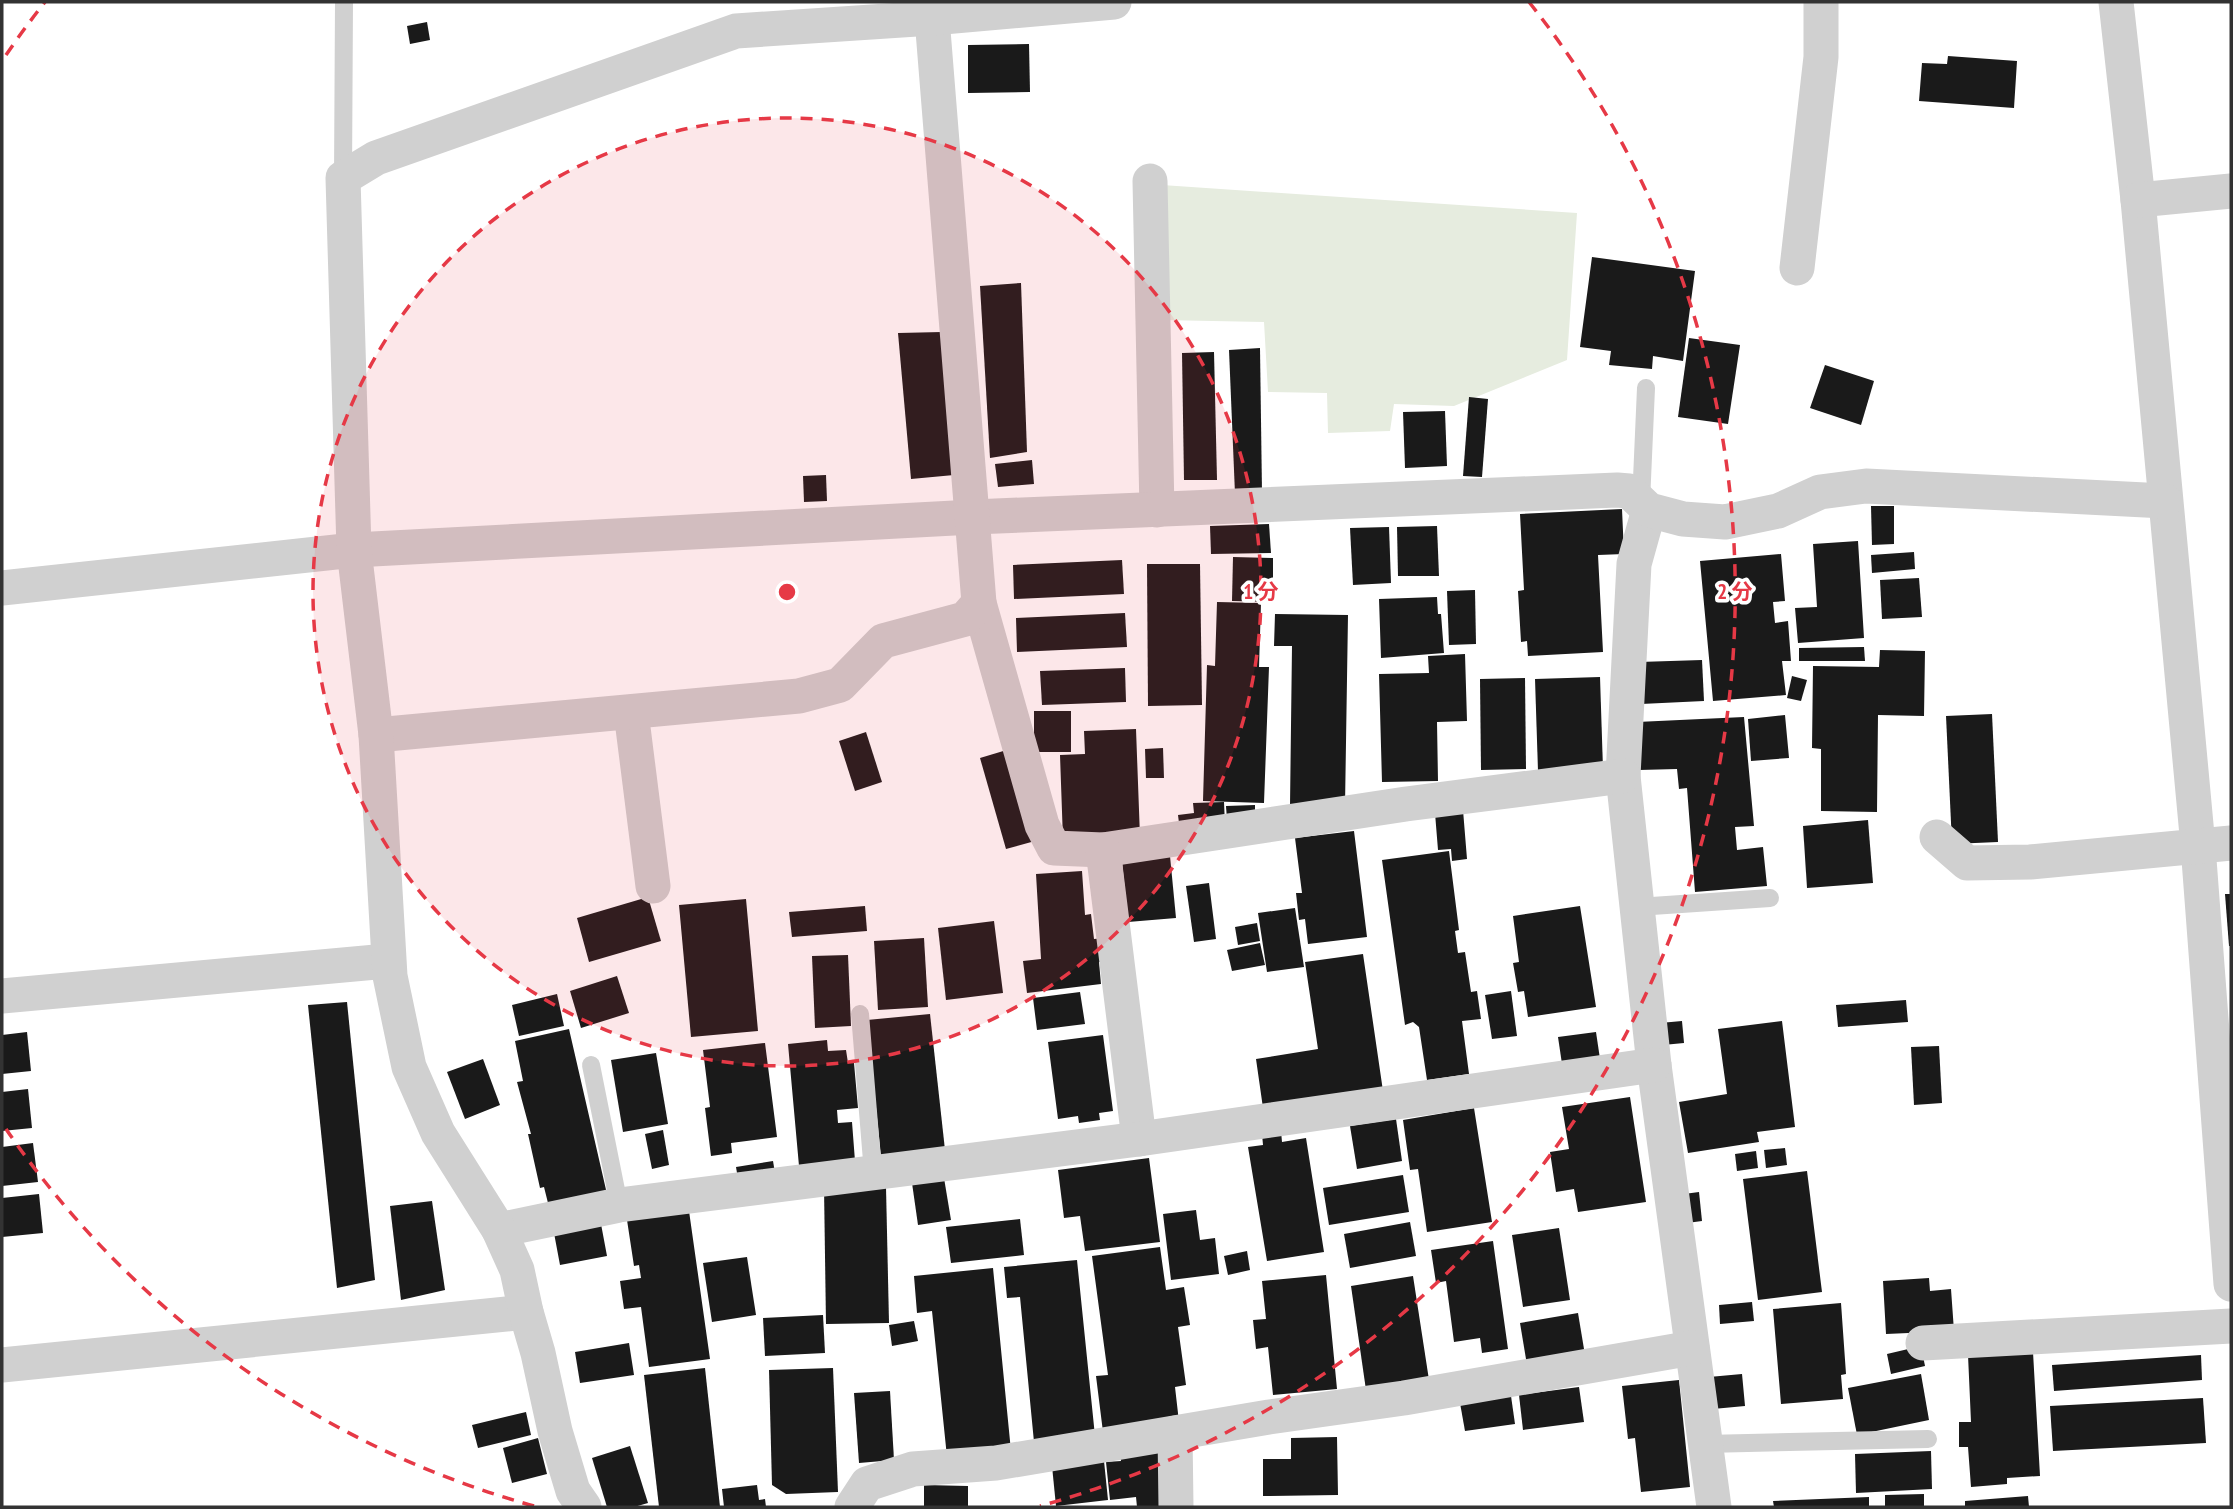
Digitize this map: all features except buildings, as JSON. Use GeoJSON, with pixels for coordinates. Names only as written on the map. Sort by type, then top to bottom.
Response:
{"type":"FeatureCollection","features":[{"type":"Feature","properties":{"kind":"street"},"geometry":{"type":"LineString","coordinates":[[584,1507],[573,1491],[558,1443],[517,1270],[499,1230],[438,1133],[409,1067],[387,961],[376,735],[354,550],[343,178],[376,159],[736,31],[1114,2]]}},
{"type":"Feature","properties":{"kind":"street"},"geometry":{"type":"LineString","coordinates":[[1797,268],[1821,57],[1821,2]]}},
{"type":"Feature","properties":{"kind":"street"},"geometry":{"type":"LineString","coordinates":[[2116,2],[2138,200],[2165,501],[2215,845],[2231,1274]]}},
{"type":"Feature","properties":{"kind":"street"},"geometry":{"type":"LineString","coordinates":[[932,18],[979,603],[1042,825],[1054,848],[1103,850],[1406,804],[1623,776]]}},
{"type":"Feature","properties":{"kind":"street"},"geometry":{"type":"LineString","coordinates":[[1150,181],[1157,510]]}},
{"type":"Feature","properties":{"kind":"street"},"geometry":{"type":"LineString","coordinates":[[2138,200],[2231,191]]}},
{"type":"Feature","properties":{"kind":"street"},"geometry":{"type":"LineString","coordinates":[[2,588],[354,550],[972,517],[1617,490],[1629,491],[1645,506],[1683,519],[1725,522],[1778,511],[1820,492],[1866,486],[2165,501]]}},
{"type":"Feature","properties":{"kind":"street"},"geometry":{"type":"LineString","coordinates":[[1645,506],[1634,564],[1623,776],[1654,1065],[1714,1507]]}},
{"type":"Feature","properties":{"kind":"street"},"geometry":{"type":"LineString","coordinates":[[376,735],[799,696],[840,685],[883,641],[965,619],[979,603]]}},
{"type":"Feature","properties":{"kind":"street"},"geometry":{"type":"LineString","coordinates":[[631,712],[653,886]]}},
{"type":"Feature","properties":{"kind":"street"},"geometry":{"type":"LineString","coordinates":[[1937,837],[1967,863],[2030,862],[2215,845]]}},
{"type":"Feature","properties":{"kind":"street"},"geometry":{"type":"LineString","coordinates":[[1103,850],[1139,1139]]}},
{"type":"Feature","properties":{"kind":"street"},"geometry":{"type":"LineString","coordinates":[[2,996],[387,961]]}},
{"type":"Feature","properties":{"kind":"street"},"geometry":{"type":"LineString","coordinates":[[499,1230],[619,1205],[1139,1139],[1654,1065]]}},
{"type":"Feature","properties":{"kind":"street"},"geometry":{"type":"LineString","coordinates":[[2,1365],[526,1312]]}},
{"type":"Feature","properties":{"kind":"street"},"geometry":{"type":"LineString","coordinates":[[1923,1343],[2231,1326]]}},
{"type":"Feature","properties":{"kind":"street"},"geometry":{"type":"LineString","coordinates":[[852,1507],[867,1484],[913,1469],[996,1463],[1269,1417],[1404,1398],[1692,1348]]}},
{"type":"Feature","properties":{"kind":"street"},"geometry":{"type":"LineString","coordinates":[[1175,1433],[1176,1507]]}},
{"type":"Feature","properties":{"kind":"lane"},"geometry":{"type":"LineString","coordinates":[[343,178],[344,2]]}},
{"type":"Feature","properties":{"kind":"lane"},"geometry":{"type":"LineString","coordinates":[[1645,506],[1646,388]]}},
{"type":"Feature","properties":{"kind":"lane"},"geometry":{"type":"LineString","coordinates":[[1637,907],[1770,898]]}},
{"type":"Feature","properties":{"kind":"lane"},"geometry":{"type":"LineString","coordinates":[[860,1014],[873,1173]]}},
{"type":"Feature","properties":{"kind":"lane"},"geometry":{"type":"LineString","coordinates":[[591,1065],[619,1205]]}},
{"type":"Feature","properties":{"kind":"lane"},"geometry":{"type":"LineString","coordinates":[[1705,1444],[1928,1439]]}},
{"type":"Feature","properties":{"kind":"shaded area"},"geometry":{"type":"Polygon","coordinates":[[[1162,185],[1577,213],[1567,360],[1454,406],[1394,404],[1390,431],[1328,433],[1327,393],[1268,392],[1264,322],[1161,320],[1162,185]]]}}]}
